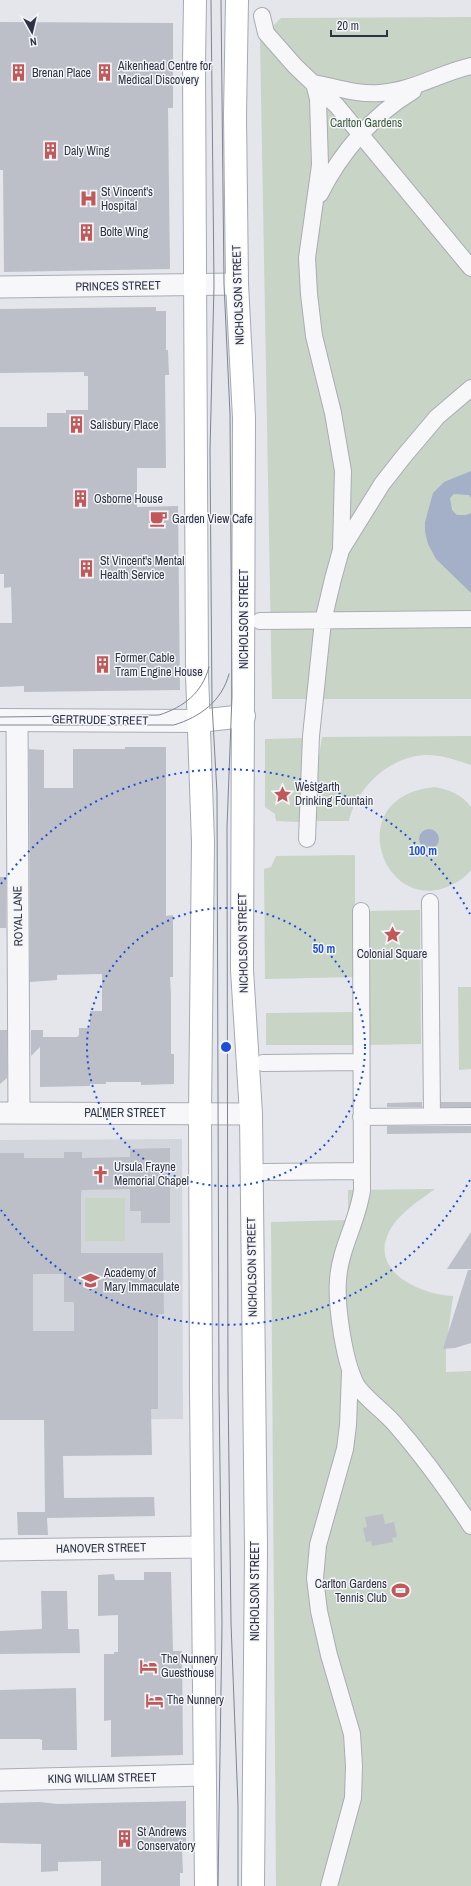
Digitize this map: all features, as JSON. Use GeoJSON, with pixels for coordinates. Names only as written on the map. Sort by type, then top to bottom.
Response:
{"type":"FeatureCollection","features":[{"type":"Feature","properties":{"kind":"main road"},"geometry":{"type":"LineString","coordinates":[[195,0],[197,674],[203,842],[200,1114],[202,1546],[206,1886]]}},
{"type":"Feature","properties":{"kind":"main road","name":"NICHOLSON STREET"},"geometry":{"type":"LineString","coordinates":[[237,0],[235,101],[237,284],[244,418],[242,970],[251,1114],[256,1549],[253,1886]]}},
{"type":"Feature","properties":{"kind":"main road"},"geometry":{"type":"LineString","coordinates":[[199,721],[244,716]]}},
{"type":"Feature","properties":{"kind":"street"},"geometry":{"type":"LineString","coordinates":[[262,16],[266,33],[295,66],[337,106],[360,136],[471,268]]}},
{"type":"Feature","properties":{"kind":"street"},"geometry":{"type":"LineString","coordinates":[[314,83],[358,92],[380,93],[399,90],[471,66]]}},
{"type":"Feature","properties":{"kind":"street"},"geometry":{"type":"LineString","coordinates":[[316,201],[343,155],[376,118],[396,102],[432,80]]}},
{"type":"Feature","properties":{"kind":"street"},"geometry":{"type":"LineString","coordinates":[[307,839],[311,736],[323,621],[341,550],[342,464],[333,413],[314,336],[309,294],[307,258],[320,165],[318,99],[314,83]]}},
{"type":"Feature","properties":{"kind":"street","name":"PRINCES STREET"},"geometry":{"type":"LineString","coordinates":[[0,287],[237,284]]}},
{"type":"Feature","properties":{"kind":"street"},"geometry":{"type":"LineString","coordinates":[[341,550],[382,484],[404,456],[437,417],[471,388]]}},
{"type":"Feature","properties":{"kind":"street"},"geometry":{"type":"LineString","coordinates":[[260,621],[471,619]]}},
{"type":"Feature","properties":{"kind":"street","name":"GERTRUDE STREET"},"geometry":{"type":"LineString","coordinates":[[9,720],[199,721]]}},
{"type":"Feature","properties":{"kind":"street","name":"ROYAL LANE"},"geometry":{"type":"LineString","coordinates":[[9,720],[10,1113]]}},
{"type":"Feature","properties":{"kind":"street"},"geometry":{"type":"LineString","coordinates":[[430,902],[432,1116]]}},
{"type":"Feature","properties":{"kind":"street"},"geometry":{"type":"LineString","coordinates":[[361,911],[360,1204],[340,1262],[338,1282],[341,1323],[350,1367],[356,1385],[394,1423],[423,1459],[471,1526]]}},
{"type":"Feature","properties":{"kind":"street"},"geometry":{"type":"LineString","coordinates":[[263,1063],[361,1062]]}},
{"type":"Feature","properties":{"kind":"street","name":"PALMER STREET"},"geometry":{"type":"LineString","coordinates":[[10,1113],[251,1114]]}},
{"type":"Feature","properties":{"kind":"street"},"geometry":{"type":"LineString","coordinates":[[361,1116],[471,1116]]}},
{"type":"Feature","properties":{"kind":"street"},"geometry":{"type":"LineString","coordinates":[[264,1172],[361,1171]]}},
{"type":"Feature","properties":{"kind":"street"},"geometry":{"type":"LineString","coordinates":[[329,1886],[353,1798],[354,1766],[352,1734],[319,1611],[315,1578],[318,1545],[345,1449],[348,1426],[350,1367]]}},
{"type":"Feature","properties":{"kind":"street","name":"HANOVER STREET"},"geometry":{"type":"LineString","coordinates":[[0,1550],[202,1546]]}},
{"type":"Feature","properties":{"kind":"street","name":"KING WILLIAM STREET"},"geometry":{"type":"LineString","coordinates":[[0,1780],[205,1775]]}},
{"type":"Feature","properties":{"kind":"shaded area","name":"Academy of Mary Immaculate"},"geometry":{"type":"Polygon","coordinates":[[[182,1139],[183,1419],[0,1420],[0,1140],[182,1139]]]}},
{"type":"Feature","properties":{"kind":"green space","name":"Carlton Gardens"},"geometry":{"type":"Polygon","coordinates":[[[471,17],[471,699],[272,699],[260,39],[281,18],[471,17]]]}},
{"type":"Feature","properties":{"kind":"green space"},"geometry":{"type":"Polygon","coordinates":[[[471,736],[471,765],[449,758],[432,755],[413,757],[400,761],[377,776],[367,786],[359,797],[349,821],[315,821],[317,768],[322,737],[471,736]]]}},
{"type":"Feature","properties":{"kind":"green space"},"geometry":{"type":"Polygon","coordinates":[[[303,738],[299,822],[276,821],[275,814],[265,807],[265,739],[303,738]]]}},
{"type":"Feature","properties":{"kind":"green space"},"geometry":{"type":"Polygon","coordinates":[[[435,787],[455,793],[471,807],[471,870],[454,884],[441,889],[419,890],[401,881],[388,866],[381,847],[381,827],[389,809],[407,794],[435,787]]]}},
{"type":"Feature","properties":{"kind":"green space"},"geometry":{"type":"Polygon","coordinates":[[[355,855],[355,977],[265,979],[264,869],[271,867],[276,856],[355,855]]]}},
{"type":"Feature","properties":{"kind":"green space"},"geometry":{"type":"Polygon","coordinates":[[[420,910],[421,1044],[366,1045],[365,911],[420,910]]]}},
{"type":"Feature","properties":{"kind":"green space"},"geometry":{"type":"Polygon","coordinates":[[[458,987],[471,987],[471,1069],[459,1070],[458,987]]]}},
{"type":"Feature","properties":{"kind":"green space"},"geometry":{"type":"Polygon","coordinates":[[[355,1012],[355,1045],[266,1045],[266,1013],[355,1012]]]}},
{"type":"Feature","properties":{"kind":"green space"},"geometry":{"type":"Polygon","coordinates":[[[435,1189],[407,1210],[393,1225],[386,1240],[385,1254],[389,1266],[398,1276],[410,1284],[424,1290],[453,1296],[446,1349],[446,1372],[471,1371],[471,1886],[276,1886],[271,1222],[348,1220],[348,1190],[435,1189]]]}},
{"type":"Feature","properties":{"kind":"green space"},"geometry":{"type":"Polygon","coordinates":[[[85,1198],[125,1198],[125,1241],[85,1241],[85,1198]]]}},
{"type":"Feature","properties":{"kind":"water"},"geometry":{"type":"Polygon","coordinates":[[[471,471],[471,498],[469,495],[454,494],[450,498],[452,510],[457,515],[466,515],[471,513],[471,593],[436,559],[428,544],[425,532],[425,522],[433,493],[444,482],[471,471]]]}},
{"type":"Feature","properties":{"kind":"water"},"geometry":{"type":"Polygon","coordinates":[[[425,829],[433,829],[439,835],[439,843],[433,849],[425,849],[419,843],[419,835],[425,829]]]}},
{"type":"Feature","properties":{"kind":"building","name":"St Vincent's Hospital"},"geometry":{"type":"Polygon","coordinates":[[[0,22],[173,23],[173,108],[168,108],[170,269],[4,272],[3,170],[0,170],[0,22]]]}},
{"type":"Feature","properties":{"kind":"building"},"geometry":{"type":"Polygon","coordinates":[[[156,307],[156,311],[166,311],[166,350],[168,350],[169,375],[165,375],[166,468],[137,468],[137,507],[178,506],[180,690],[24,692],[24,686],[0,687],[0,623],[12,623],[11,587],[4,588],[4,574],[0,574],[0,427],[47,427],[47,413],[66,413],[66,410],[88,410],[88,376],[84,376],[84,372],[0,373],[0,309],[156,307]]]}},
{"type":"Feature","properties":{"kind":"building"},"geometry":{"type":"Polygon","coordinates":[[[125,747],[166,747],[166,916],[173,915],[173,977],[170,977],[171,1054],[174,1054],[174,1084],[141,1085],[141,1082],[106,1082],[106,1084],[90,1084],[90,1086],[40,1087],[40,1047],[31,1056],[31,1030],[43,1030],[43,1037],[77,1037],[79,1035],[79,1028],[90,1028],[90,1011],[102,1011],[102,974],[57,975],[57,980],[30,982],[29,749],[44,750],[44,788],[73,788],[73,749],[125,749],[125,747]]]}},
{"type":"Feature","properties":{"kind":"building"},"geometry":{"type":"Polygon","coordinates":[[[0,877],[6,877],[6,928],[0,928],[0,877]]]}},
{"type":"Feature","properties":{"kind":"building"},"geometry":{"type":"Polygon","coordinates":[[[0,1030],[7,1030],[7,1078],[0,1084],[0,1030]]]}},
{"type":"Feature","properties":{"kind":"building"},"geometry":{"type":"Polygon","coordinates":[[[422,1102],[422,1107],[387,1107],[387,1103],[422,1102]]]}},
{"type":"Feature","properties":{"kind":"building"},"geometry":{"type":"Polygon","coordinates":[[[441,1102],[471,1102],[471,1107],[441,1107],[441,1102]]]}},
{"type":"Feature","properties":{"kind":"building"},"geometry":{"type":"Polygon","coordinates":[[[387,1126],[471,1126],[471,1133],[387,1134],[387,1126]]]}},
{"type":"Feature","properties":{"kind":"building","name":"Academy of Mary Immaculate"},"geometry":{"type":"Polygon","coordinates":[[[170,1148],[170,1223],[141,1223],[141,1211],[130,1211],[130,1189],[82,1190],[81,1253],[163,1253],[164,1314],[158,1314],[158,1409],[151,1409],[152,1455],[63,1456],[64,1498],[154,1497],[155,1516],[47,1518],[48,1535],[18,1535],[17,1512],[45,1512],[44,1420],[0,1420],[0,1153],[24,1153],[24,1158],[64,1158],[64,1152],[82,1152],[82,1158],[130,1157],[130,1149],[170,1148]],[[33,1274],[33,1331],[74,1331],[74,1302],[64,1302],[64,1274],[33,1274]]]}},
{"type":"Feature","properties":{"kind":"building"},"geometry":{"type":"Polygon","coordinates":[[[471,1232],[471,1269],[447,1269],[471,1232]]]}},
{"type":"Feature","properties":{"kind":"building"},"geometry":{"type":"Polygon","coordinates":[[[468,1270],[471,1270],[471,1343],[455,1348],[443,1349],[468,1270]]]}},
{"type":"Feature","properties":{"kind":"building"},"geometry":{"type":"Polygon","coordinates":[[[383,1514],[385,1524],[394,1522],[397,1537],[392,1538],[393,1542],[372,1546],[371,1541],[366,1542],[363,1528],[367,1527],[365,1517],[383,1514]]]}},
{"type":"Feature","properties":{"kind":"building"},"geometry":{"type":"Polygon","coordinates":[[[144,1572],[171,1572],[173,1651],[182,1651],[183,1755],[111,1757],[111,1720],[104,1721],[104,1654],[114,1654],[114,1652],[118,1652],[118,1615],[98,1616],[98,1575],[114,1574],[115,1580],[144,1580],[144,1572]]]}},
{"type":"Feature","properties":{"kind":"building"},"geometry":{"type":"Polygon","coordinates":[[[41,1591],[67,1591],[68,1629],[79,1629],[80,1653],[0,1654],[0,1631],[42,1629],[41,1591]]]}},
{"type":"Feature","properties":{"kind":"building"},"geometry":{"type":"Polygon","coordinates":[[[76,1688],[77,1750],[42,1750],[42,1740],[39,1739],[0,1739],[0,1690],[76,1688]]]}},
{"type":"Feature","properties":{"kind":"building"},"geometry":{"type":"Polygon","coordinates":[[[186,1801],[186,1850],[182,1850],[183,1873],[180,1873],[180,1886],[101,1886],[101,1861],[58,1862],[58,1871],[41,1872],[41,1844],[0,1843],[0,1803],[40,1802],[57,1804],[186,1801]]]}},
{"type":"Feature","properties":{"kind":"tram line"},"geometry":{"type":"LineString","coordinates":[[211,0],[214,285],[210,450],[212,704],[217,793],[219,1389],[222,1624],[218,1886]]}},
{"type":"Feature","properties":{"kind":"tram line"},"geometry":{"type":"LineString","coordinates":[[221,0],[224,284],[230,414],[232,696],[227,827],[228,1388],[231,1623],[238,1805],[238,1886]]}},
{"type":"Feature","properties":{"kind":"tram line"},"geometry":{"type":"LineString","coordinates":[[0,717],[159,715],[176,708],[191,698],[202,684],[209,667]]}},
{"type":"Feature","properties":{"kind":"tram line"},"geometry":{"type":"LineString","coordinates":[[0,725],[174,725],[184,722],[209,707],[226,684],[229,674]]}},
{"type":"Feature","properties":{"kind":"place","name":"Brenan Place"},"geometry":{"type":"Point","coordinates":[19,73]}},
{"type":"Feature","properties":{"kind":"place","name":"Aikenhead Centre for Medical Discovery"},"geometry":{"type":"Point","coordinates":[105,73]}},
{"type":"Feature","properties":{"kind":"place","name":"Daly Wing"},"geometry":{"type":"Point","coordinates":[51,151]}},
{"type":"Feature","properties":{"kind":"place","name":"St Vincent's Hospital"},"geometry":{"type":"Point","coordinates":[88,199]}},
{"type":"Feature","properties":{"kind":"place","name":"Bolte Wing"},"geometry":{"type":"Point","coordinates":[87,232]}},
{"type":"Feature","properties":{"kind":"place","name":"Salisbury Place"},"geometry":{"type":"Point","coordinates":[77,425]}},
{"type":"Feature","properties":{"kind":"place","name":"Osborne House"},"geometry":{"type":"Point","coordinates":[81,499]}},
{"type":"Feature","properties":{"kind":"place","name":"Garden View Cafe"},"geometry":{"type":"Point","coordinates":[159,519]}},
{"type":"Feature","properties":{"kind":"place","name":"St Vincent's Mental Health Service"},"geometry":{"type":"Point","coordinates":[87,568]}},
{"type":"Feature","properties":{"kind":"place","name":"Former Cable Tram Engine House"},"geometry":{"type":"Point","coordinates":[102,665]}},
{"type":"Feature","properties":{"kind":"place","name":"Westgarth Drinking Fountain"},"geometry":{"type":"Point","coordinates":[282,794]}},
{"type":"Feature","properties":{"kind":"place","name":"Colonial Square"},"geometry":{"type":"Point","coordinates":[392,935]}},
{"type":"Feature","properties":{"kind":"place","name":"Ursula Frayne Memorial Chapel"},"geometry":{"type":"Point","coordinates":[101,1174]}},
{"type":"Feature","properties":{"kind":"place","name":"Academy of Mary Immaculate"},"geometry":{"type":"Point","coordinates":[91,1280]}},
{"type":"Feature","properties":{"kind":"place","name":"Carlton Gardens Tennis Club"},"geometry":{"type":"Point","coordinates":[400,1591]}},
{"type":"Feature","properties":{"kind":"place","name":"The Nunnery Guesthouse"},"geometry":{"type":"Point","coordinates":[148,1666]}},
{"type":"Feature","properties":{"kind":"place","name":"The Nunnery"},"geometry":{"type":"Point","coordinates":[154,1700]}},
{"type":"Feature","properties":{"kind":"place","name":"St Andrews Conservatory"},"geometry":{"type":"Point","coordinates":[124,1839]}}]}
